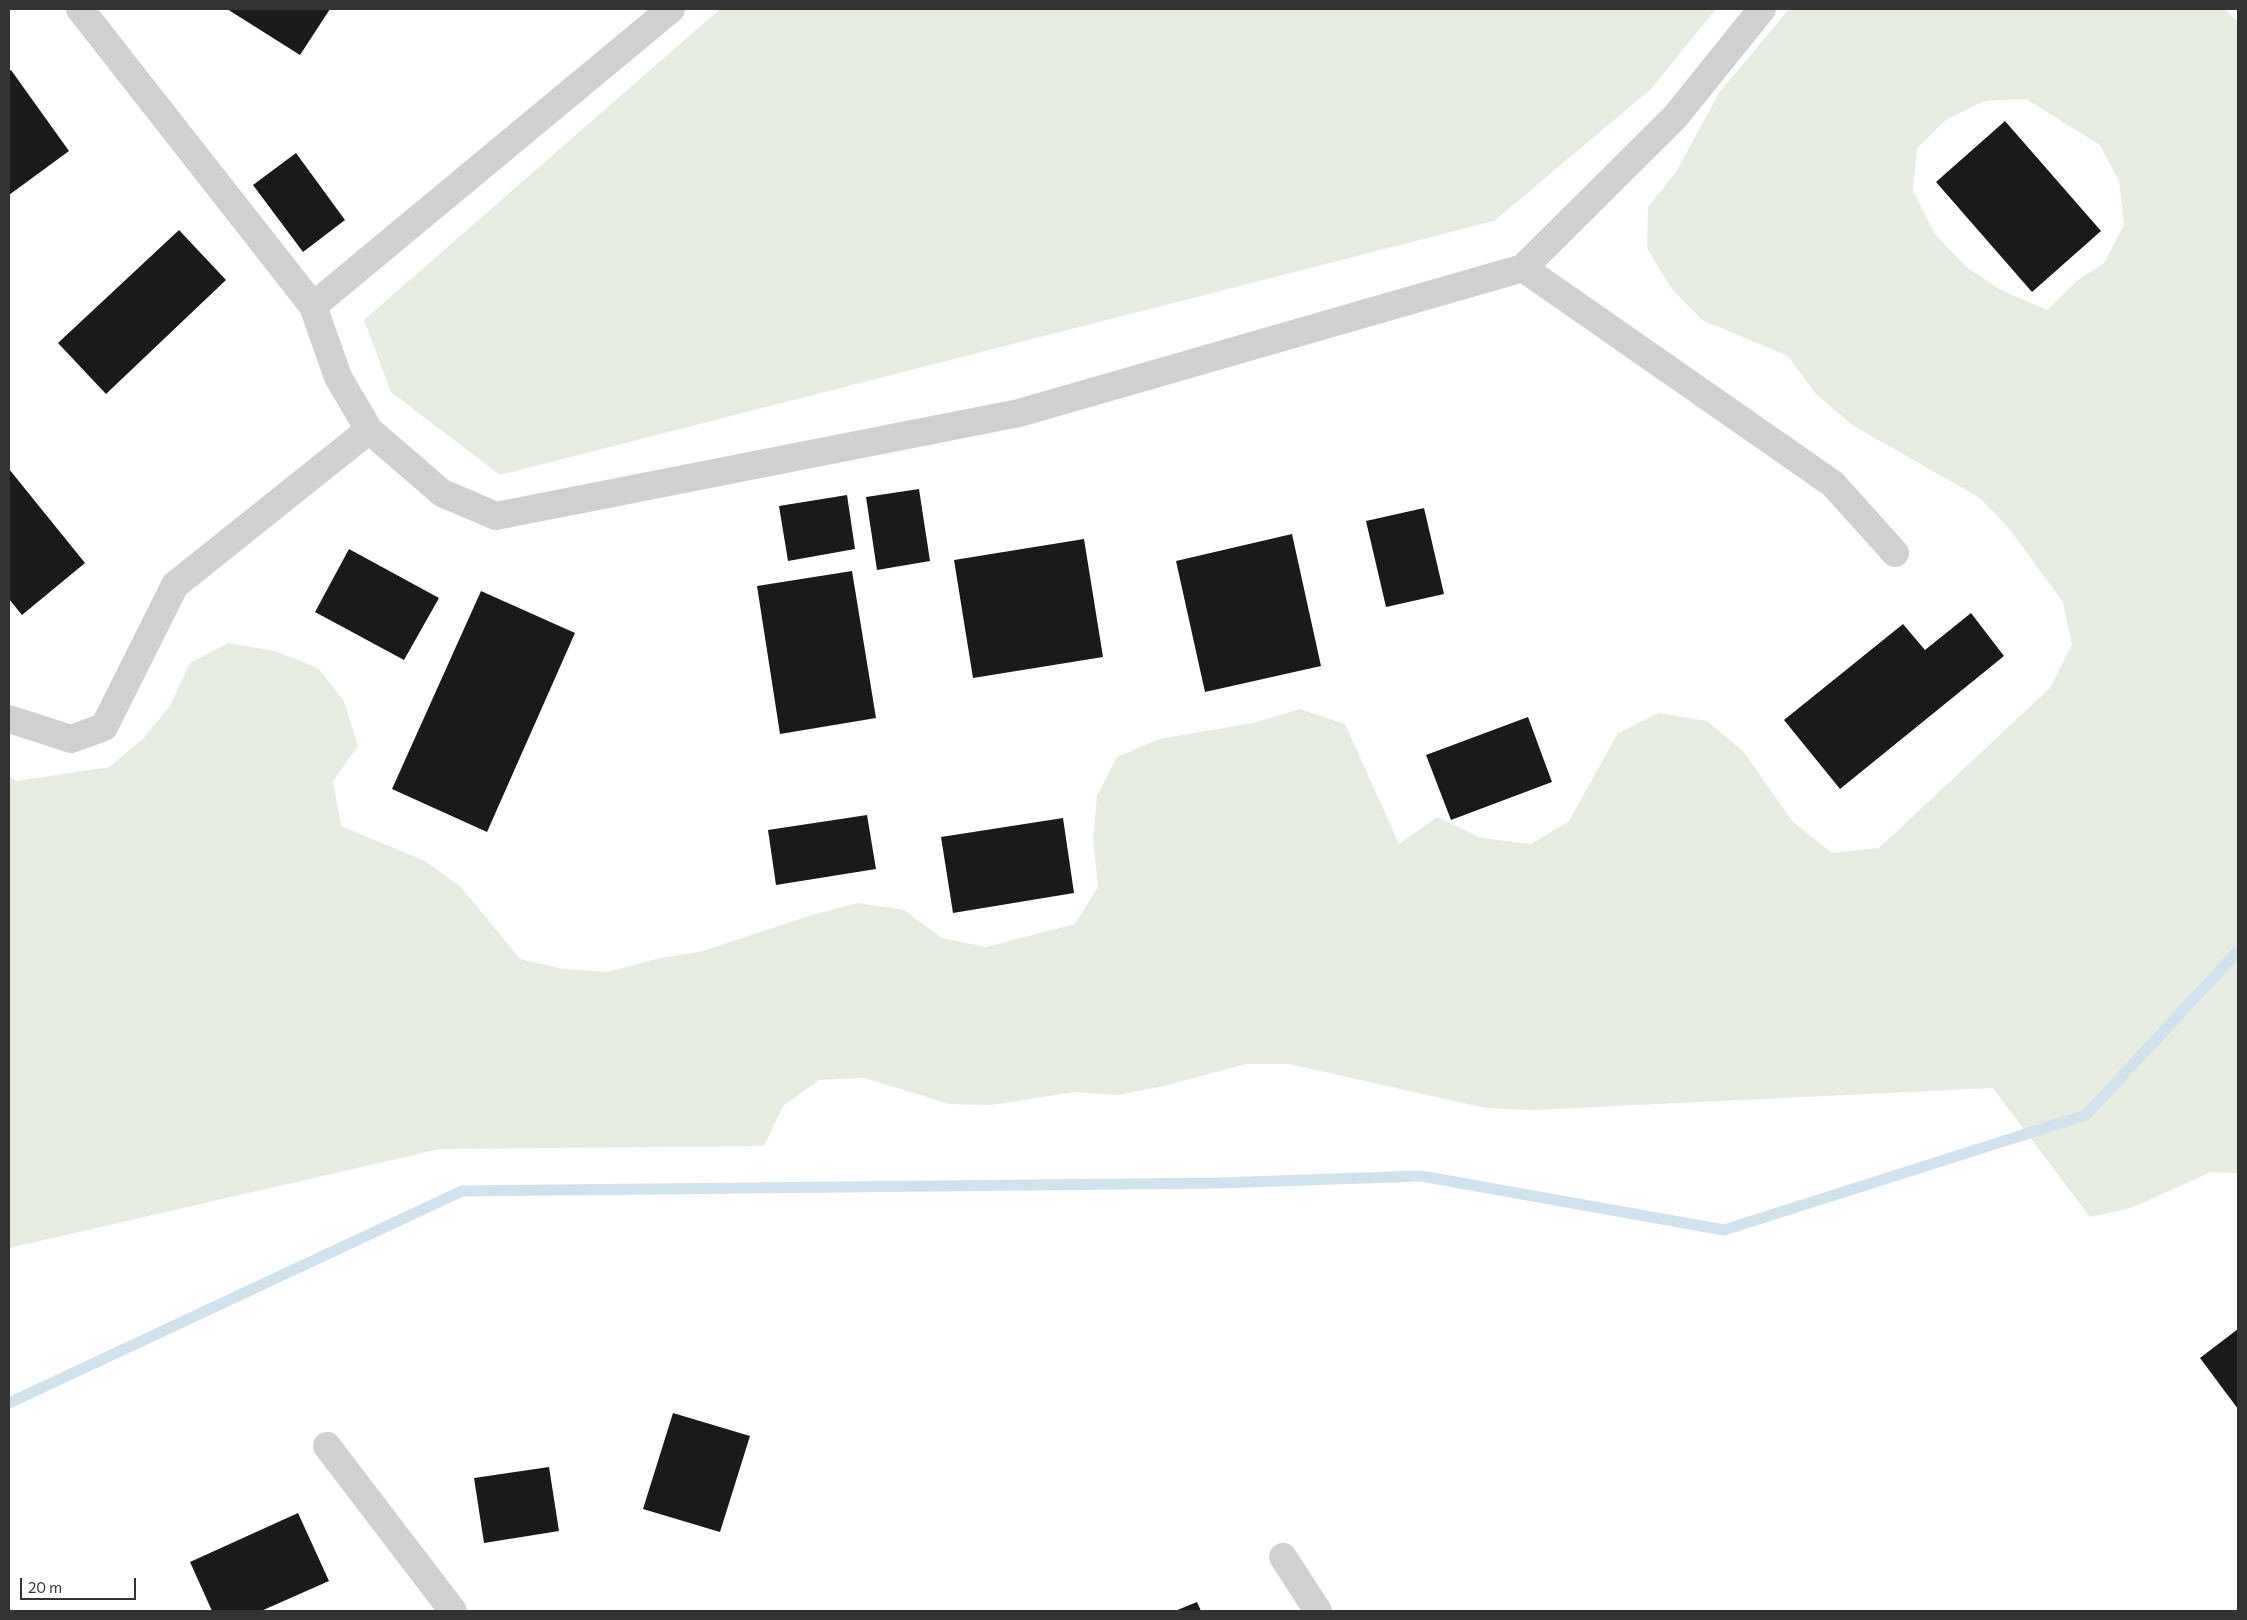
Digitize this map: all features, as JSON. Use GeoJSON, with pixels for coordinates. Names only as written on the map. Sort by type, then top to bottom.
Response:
{"type":"FeatureCollection","features":[{"type":"Feature","properties":{"kind":"lane"},"geometry":{"type":"LineString","coordinates":[[80,9],[313,306],[338,377],[369,430],[442,493],[496,516],[1020,413],[1524,268],[1675,117],[1762,9]]}},
{"type":"Feature","properties":{"kind":"lane"},"geometry":{"type":"LineString","coordinates":[[313,306],[671,9]]}},
{"type":"Feature","properties":{"kind":"lane"},"geometry":{"type":"LineString","coordinates":[[1524,268],[1833,484],[1895,553]]}},
{"type":"Feature","properties":{"kind":"lane"},"geometry":{"type":"LineString","coordinates":[[9,719],[71,739],[104,727],[175,585],[369,430]]}},
{"type":"Feature","properties":{"kind":"lane"},"geometry":{"type":"LineString","coordinates":[[327,1446],[452,1611]]}},
{"type":"Feature","properties":{"kind":"lane"},"geometry":{"type":"LineString","coordinates":[[1283,1557],[1318,1611]]}},
{"type":"Feature","properties":{"kind":"shaded area"},"geometry":{"type":"Polygon","coordinates":[[[720,9],[1716,9],[1651,89],[1494,221],[500,475],[391,392],[364,320],[720,9]]]}},
{"type":"Feature","properties":{"kind":"shaded area"},"geometry":{"type":"Polygon","coordinates":[[[1789,9],[2225,9],[2238,22],[2238,1173],[2211,1172],[2131,1208],[2090,1217],[1993,1088],[1532,1110],[1485,1108],[1289,1064],[1246,1064],[1160,1087],[1117,1095],[1075,1092],[991,1105],[950,1104],[864,1078],[819,1080],[783,1106],[764,1146],[440,1149],[9,1248],[9,777],[17,781],[109,767],[142,740],[170,706],[190,663],[228,643],[275,651],[318,668],[344,701],[358,746],[333,781],[341,826],[425,861],[461,887],[520,959],[563,969],[608,972],[656,959],[703,951],[812,915],[858,903],[904,910],[942,938],[986,947],[1075,924],[1098,887],[1093,839],[1097,796],[1117,757],[1159,739],[1253,723],[1300,709],[1345,724],[1399,844],[1437,817],[1481,838],[1531,844],[1569,821],[1618,733],[1659,713],[1707,721],[1743,751],[1793,822],[1832,853],[1879,848],[2050,688],[2072,645],[2063,602],[2010,530],[1980,498],[1852,425],[1816,394],[1788,356],[1702,320],[1671,288],[1647,248],[1648,207],[1676,172],[1719,93],[1789,9]],[[2026,99],[1984,101],[1947,119],[1917,148],[1913,191],[1934,233],[1965,266],[2001,290],[2047,310],[2078,280],[2104,263],[2124,225],[2119,181],[2100,145],[2026,99]]]}},
{"type":"Feature","properties":{"kind":"building"},"geometry":{"type":"Polygon","coordinates":[[[227,9],[330,9],[300,55],[227,9]]]}},
{"type":"Feature","properties":{"kind":"building"},"geometry":{"type":"Polygon","coordinates":[[[11,70],[69,151],[9,195],[9,71],[11,70]]]}},
{"type":"Feature","properties":{"kind":"building"},"geometry":{"type":"Polygon","coordinates":[[[2005,121],[2101,231],[2032,292],[1936,182],[2005,121]]]}},
{"type":"Feature","properties":{"kind":"building"},"geometry":{"type":"Polygon","coordinates":[[[296,153],[345,220],[303,252],[253,185],[296,153]]]}},
{"type":"Feature","properties":{"kind":"building"},"geometry":{"type":"Polygon","coordinates":[[[179,230],[226,280],[106,394],[58,343],[179,230]]]}},
{"type":"Feature","properties":{"kind":"building"},"geometry":{"type":"Polygon","coordinates":[[[9,469],[85,563],[22,615],[9,599],[9,469]]]}},
{"type":"Feature","properties":{"kind":"building"},"geometry":{"type":"Polygon","coordinates":[[[919,489],[930,561],[877,570],[866,497],[919,489]]]}},
{"type":"Feature","properties":{"kind":"building"},"geometry":{"type":"Polygon","coordinates":[[[847,495],[855,549],[788,561],[779,506],[847,495]]]}},
{"type":"Feature","properties":{"kind":"building"},"geometry":{"type":"Polygon","coordinates":[[[1424,508],[1444,594],[1386,607],[1366,521],[1424,508]]]}},
{"type":"Feature","properties":{"kind":"building"},"geometry":{"type":"Polygon","coordinates":[[[1292,534],[1321,666],[1205,692],[1176,561],[1292,534]]]}},
{"type":"Feature","properties":{"kind":"building"},"geometry":{"type":"Polygon","coordinates":[[[1084,539],[1103,657],[973,678],[954,560],[1084,539]]]}},
{"type":"Feature","properties":{"kind":"building"},"geometry":{"type":"Polygon","coordinates":[[[349,549],[439,598],[404,660],[315,612],[349,549]]]}},
{"type":"Feature","properties":{"kind":"building"},"geometry":{"type":"Polygon","coordinates":[[[852,571],[876,718],[780,734],[757,586],[852,571]]]}},
{"type":"Feature","properties":{"kind":"building"},"geometry":{"type":"Polygon","coordinates":[[[481,591],[575,633],[487,832],[392,789],[481,591]]]}},
{"type":"Feature","properties":{"kind":"building"},"geometry":{"type":"Polygon","coordinates":[[[1971,613],[2004,656],[1840,789],[1784,720],[1903,624],[1925,650],[1971,613]]]}},
{"type":"Feature","properties":{"kind":"building"},"geometry":{"type":"Polygon","coordinates":[[[1528,717],[1552,782],[1451,820],[1426,755],[1528,717]]]}},
{"type":"Feature","properties":{"kind":"building"},"geometry":{"type":"Polygon","coordinates":[[[867,815],[876,869],[776,885],[768,830],[867,815]]]}},
{"type":"Feature","properties":{"kind":"building"},"geometry":{"type":"Polygon","coordinates":[[[1063,818],[1074,893],[953,913],[941,837],[1063,818]]]}},
{"type":"Feature","properties":{"kind":"building"},"geometry":{"type":"Polygon","coordinates":[[[2238,1329],[2238,1409],[2200,1358],[2238,1329]]]}},
{"type":"Feature","properties":{"kind":"building"},"geometry":{"type":"Polygon","coordinates":[[[673,1413],[750,1436],[720,1532],[643,1509],[673,1413]]]}},
{"type":"Feature","properties":{"kind":"building"},"geometry":{"type":"Polygon","coordinates":[[[549,1467],[559,1531],[484,1543],[474,1478],[549,1467]]]}},
{"type":"Feature","properties":{"kind":"building"},"geometry":{"type":"Polygon","coordinates":[[[298,1513],[329,1581],[261,1611],[212,1611],[190,1562],[298,1513]]]}},
{"type":"Feature","properties":{"kind":"building"},"geometry":{"type":"Polygon","coordinates":[[[1197,1602],[1201,1611],[1175,1611],[1197,1602]]]}},
{"type":"Feature","properties":{"kind":"waterway"},"geometry":{"type":"LineString","coordinates":[[9,1403],[462,1191],[1219,1183],[1421,1176],[1724,1230],[2086,1115],[2238,951]]}}]}
